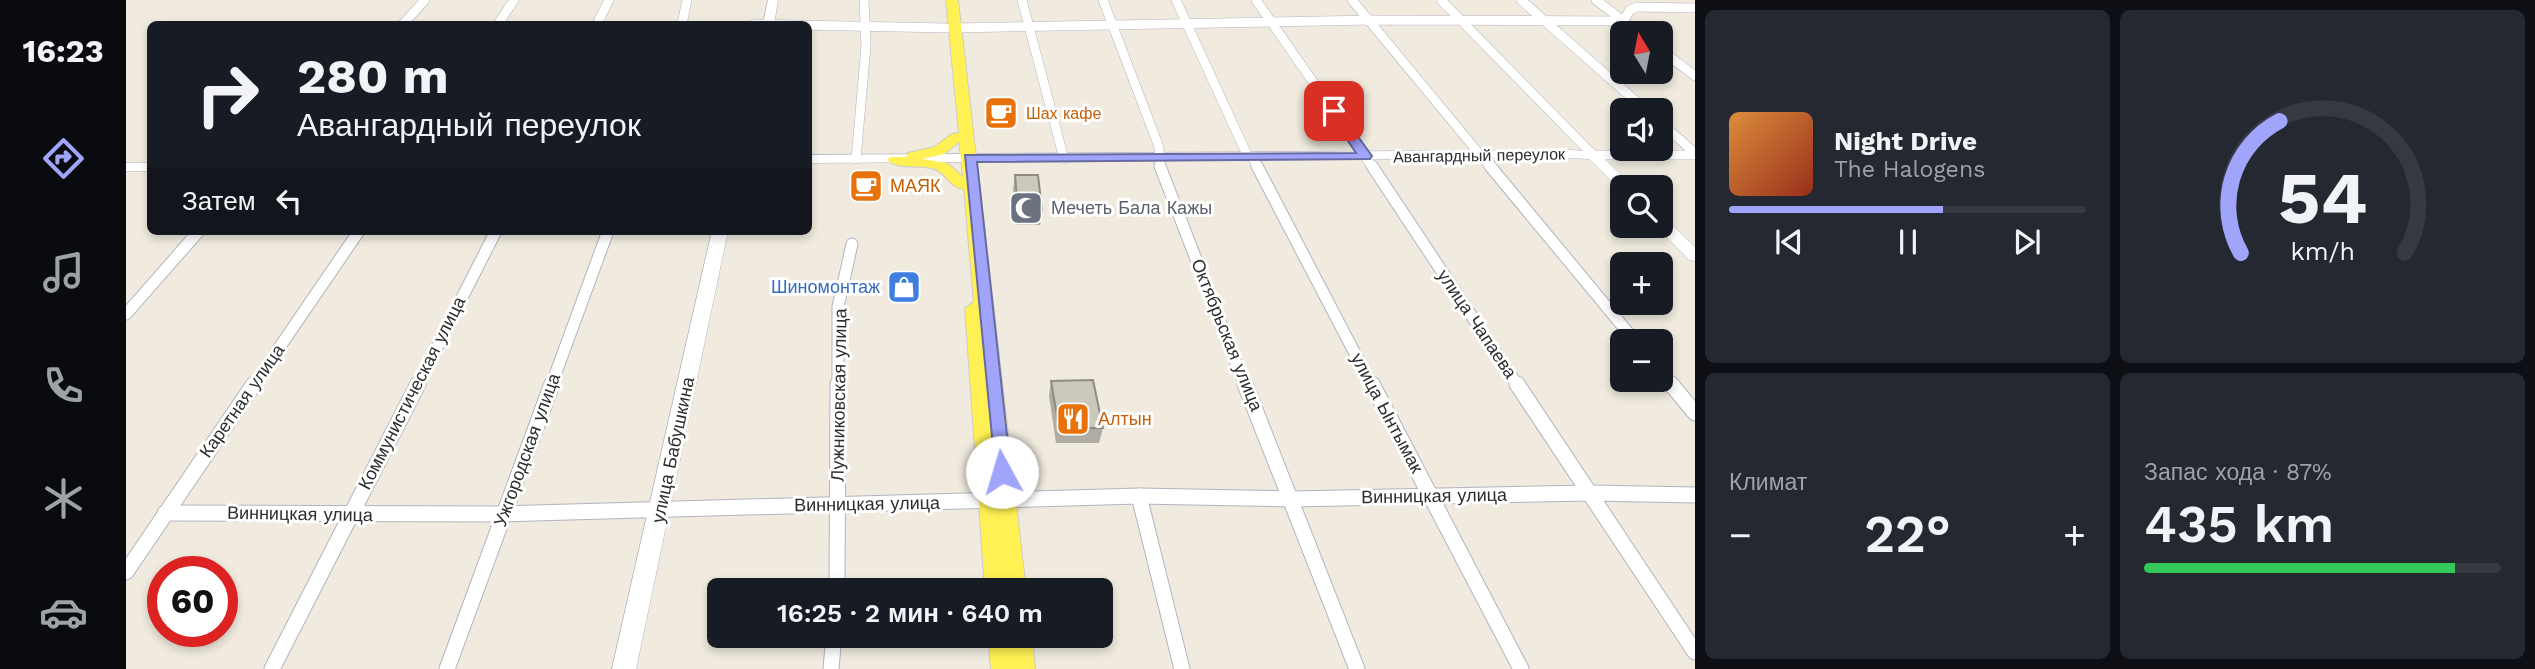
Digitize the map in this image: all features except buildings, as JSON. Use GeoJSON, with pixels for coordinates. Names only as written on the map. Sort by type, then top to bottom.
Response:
{"type":"FeatureCollection","features":[{"type":"Feature","properties":{"kind":"main road"},"geometry":{"type":"LineString","coordinates":[[770,21],[773,0]]}},
{"type":"Feature","properties":{"kind":"main road"},"geometry":{"type":"LineString","coordinates":[[943,0],[951,28],[965,158],[996,499],[997,578]]}},
{"type":"Feature","properties":{"kind":"main road"},"geometry":{"type":"LineString","coordinates":[[952,0],[957,137],[965,158],[962,185],[996,499],[1012,578]]}},
{"type":"Feature","properties":{"kind":"main road"},"geometry":{"type":"LineString","coordinates":[[895,160],[939,151],[957,137]]}},
{"type":"Feature","properties":{"kind":"main road"},"geometry":{"type":"LineString","coordinates":[[1593,155],[1614,175]]}},
{"type":"Feature","properties":{"kind":"main road","name":"Авангардный переулок"},"geometry":{"type":"LineString","coordinates":[[812,159],[1593,155]]}},
{"type":"Feature","properties":{"kind":"main road"},"geometry":{"type":"LineString","coordinates":[[895,160],[941,166],[962,185]]}},
{"type":"Feature","properties":{"kind":"main road"},"geometry":{"type":"LineString","coordinates":[[126,167],[147,167]]}},
{"type":"Feature","properties":{"kind":"main road"},"geometry":{"type":"LineString","coordinates":[[1673,234],[1695,256]]}},
{"type":"Feature","properties":{"kind":"main road","name":"улица Бабушкина"},"geometry":{"type":"LineString","coordinates":[[624,669],[719,235]]}},
{"type":"Feature","properties":{"kind":"main road"},"geometry":{"type":"LineString","coordinates":[[1002,648],[1004,669]]}},
{"type":"Feature","properties":{"kind":"main road"},"geometry":{"type":"LineString","coordinates":[[1020,648],[1022,669]]}},
{"type":"Feature","properties":{"kind":"street"},"geometry":{"type":"LineString","coordinates":[[405,21],[425,0]]}},
{"type":"Feature","properties":{"kind":"street"},"geometry":{"type":"LineString","coordinates":[[500,21],[514,0]]}},
{"type":"Feature","properties":{"kind":"street"},"geometry":{"type":"LineString","coordinates":[[599,21],[610,0]]}},
{"type":"Feature","properties":{"kind":"street"},"geometry":{"type":"LineString","coordinates":[[683,21],[687,0]]}},
{"type":"Feature","properties":{"kind":"street"},"geometry":{"type":"LineString","coordinates":[[856,159],[866,24],[864,0]]}},
{"type":"Feature","properties":{"kind":"street"},"geometry":{"type":"LineString","coordinates":[[1022,0],[1063,159]]}},
{"type":"Feature","properties":{"kind":"street","name":"Октябрьская улица"},"geometry":{"type":"LineString","coordinates":[[1103,0],[1159,148],[1160,169],[1357,669]]}},
{"type":"Feature","properties":{"kind":"street","name":"улица Ынтымак"},"geometry":{"type":"LineString","coordinates":[[1176,0],[1250,158],[1521,669]]}},
{"type":"Feature","properties":{"kind":"street","name":"улица Чапаева"},"geometry":{"type":"LineString","coordinates":[[1256,0],[1365,156],[1695,652]]}},
{"type":"Feature","properties":{"kind":"street"},"geometry":{"type":"LineString","coordinates":[[1352,0],[1625,329]]}},
{"type":"Feature","properties":{"kind":"street"},"geometry":{"type":"LineString","coordinates":[[1441,0],[1593,155]]}},
{"type":"Feature","properties":{"kind":"street"},"geometry":{"type":"LineString","coordinates":[[1521,0],[1632,98]]}},
{"type":"Feature","properties":{"kind":"street"},"geometry":{"type":"LineString","coordinates":[[1596,0],[1623,21],[1630,10],[1637,8],[1695,8]]}},
{"type":"Feature","properties":{"kind":"street"},"geometry":{"type":"LineString","coordinates":[[812,24],[951,28],[1370,20],[1610,21]]}},
{"type":"Feature","properties":{"kind":"street"},"geometry":{"type":"LineString","coordinates":[[1673,59],[1695,76]]}},
{"type":"Feature","properties":{"kind":"street"},"geometry":{"type":"LineString","coordinates":[[1673,134],[1695,154]]}},
{"type":"Feature","properties":{"kind":"street","name":"Авангардный переулок"},"geometry":{"type":"LineString","coordinates":[[1593,155],[1695,154]]}},
{"type":"Feature","properties":{"kind":"street"},"geometry":{"type":"LineString","coordinates":[[126,314],[195,235]]}},
{"type":"Feature","properties":{"kind":"street","name":"Каретная улица"},"geometry":{"type":"LineString","coordinates":[[126,572],[356,235]]}},
{"type":"Feature","properties":{"kind":"street","name":"Коммунистическая улица"},"geometry":{"type":"LineString","coordinates":[[272,669],[494,235]]}},
{"type":"Feature","properties":{"kind":"street","name":"Ужгородская улица"},"geometry":{"type":"LineString","coordinates":[[447,669],[607,235]]}},
{"type":"Feature","properties":{"kind":"street","name":"Лужниковская улица"},"geometry":{"type":"LineString","coordinates":[[837,578],[838,307],[852,244]]}},
{"type":"Feature","properties":{"kind":"street"},"geometry":{"type":"LineString","coordinates":[[1673,386],[1695,413]]}},
{"type":"Feature","properties":{"kind":"street","name":"Винницкая улица"},"geometry":{"type":"LineString","coordinates":[[165,513],[349,516],[502,514],[1139,496],[1292,499],[1590,493],[1695,495]]}},
{"type":"Feature","properties":{"kind":"street"},"geometry":{"type":"LineString","coordinates":[[1139,496],[1182,669]]}},
{"type":"Feature","properties":{"kind":"street"},"geometry":{"type":"LineString","coordinates":[[831,669],[833,648]]}},
{"type":"Feature","properties":{"kind":"place","name":"Шах кафе"},"geometry":{"type":"Point","coordinates":[1001,113]}},
{"type":"Feature","properties":{"kind":"place","name":"МАЯК"},"geometry":{"type":"Point","coordinates":[866,186]}},
{"type":"Feature","properties":{"kind":"place","name":"Мечеть Бала Кажы"},"geometry":{"type":"Point","coordinates":[1026,208]}},
{"type":"Feature","properties":{"kind":"place","name":"Шиномонтаж"},"geometry":{"type":"Point","coordinates":[904,287]}},
{"type":"Feature","properties":{"kind":"place","name":"Алтын"},"geometry":{"type":"Point","coordinates":[1073,419]}},
{"type":"Feature","properties":{"kind":"route"},"geometry":{"type":"LineString","coordinates":[[1002,472],[970,158],[1365,156],[1334,111]]}}]}
